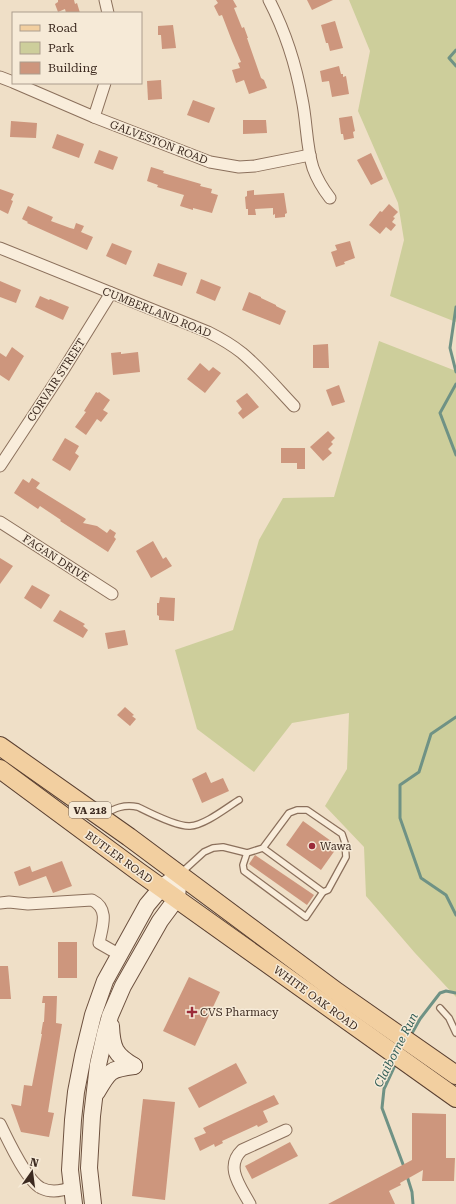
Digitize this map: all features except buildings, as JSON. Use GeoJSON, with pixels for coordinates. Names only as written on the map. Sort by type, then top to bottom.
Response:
{"type":"FeatureCollection","features":[{"type":"Feature","properties":{"kind":"main road","name":"BUTLER ROAD"},"geometry":{"type":"LineString","coordinates":[[0,746],[129,837],[179,875]]}},
{"type":"Feature","properties":{"kind":"main road","name":"BUTLER ROAD"},"geometry":{"type":"LineString","coordinates":[[0,769],[162,887]]}},
{"type":"Feature","properties":{"kind":"main road"},"geometry":{"type":"LineString","coordinates":[[74,1204],[70,1170],[73,1120],[82,1056],[93,1015],[105,981],[147,905],[162,887],[179,875]]}},
{"type":"Feature","properties":{"kind":"main road"},"geometry":{"type":"LineString","coordinates":[[92,1204],[89,1168],[94,1098],[100,1055],[110,1016],[123,986],[160,921],[177,898],[179,875]]}},
{"type":"Feature","properties":{"kind":"main road","name":"WHITE OAK ROAD"},"geometry":{"type":"LineString","coordinates":[[179,875],[337,992],[456,1075]]}},
{"type":"Feature","properties":{"kind":"main road","name":"VA 218"},"geometry":{"type":"LineString","coordinates":[[162,887],[177,898]]}},
{"type":"Feature","properties":{"kind":"main road","name":"WHITE OAK ROAD"},"geometry":{"type":"LineString","coordinates":[[177,898],[456,1098]]}},
{"type":"Feature","properties":{"kind":"main road"},"geometry":{"type":"LineString","coordinates":[[94,1098],[112,1071],[134,1066],[123,1060],[115,1050],[112,1040],[110,1016]]}},
{"type":"Feature","properties":{"kind":"street"},"geometry":{"type":"LineString","coordinates":[[105,0],[108,12]]}},
{"type":"Feature","properties":{"kind":"street"},"geometry":{"type":"LineString","coordinates":[[269,0],[285,35],[295,69],[302,98],[313,169],[320,184],[330,198]]}},
{"type":"Feature","properties":{"kind":"street","name":"GALVESTON ROAD"},"geometry":{"type":"LineString","coordinates":[[0,77],[12,82]]}},
{"type":"Feature","properties":{"kind":"street","name":"GALVESTON ROAD"},"geometry":{"type":"LineString","coordinates":[[16,84],[194,157],[222,165],[239,167],[255,166],[310,155]]}},
{"type":"Feature","properties":{"kind":"street"},"geometry":{"type":"LineString","coordinates":[[94,116],[105,84]]}},
{"type":"Feature","properties":{"kind":"street","name":"CUMBERLAND ROAD"},"geometry":{"type":"LineString","coordinates":[[0,248],[208,332],[225,341],[256,365],[294,406]]}},
{"type":"Feature","properties":{"kind":"street","name":"CORVAIR STREET"},"geometry":{"type":"LineString","coordinates":[[0,466],[62,372],[111,293]]}},
{"type":"Feature","properties":{"kind":"street","name":"FAGAN DRIVE"},"geometry":{"type":"LineString","coordinates":[[0,522],[112,594]]}},
{"type":"Feature","properties":{"kind":"street"},"geometry":{"type":"LineString","coordinates":[[0,903],[9,902],[28,904],[92,900],[102,907],[104,914],[99,943],[120,955]]}},
{"type":"Feature","properties":{"kind":"street"},"geometry":{"type":"LineString","coordinates":[[0,1124],[17,1156],[34,1182],[41,1188],[51,1191],[61,1191],[72,1187]]}},
{"type":"Feature","properties":{"kind":"street"},"geometry":{"type":"LineString","coordinates":[[250,1204],[234,1173],[234,1161],[242,1150],[286,1130]]}},
{"type":"Feature","properties":{"kind":"lane"},"geometry":{"type":"LineString","coordinates":[[99,817],[115,808],[130,806],[138,807],[181,826],[189,827],[201,823],[239,800]]}},
{"type":"Feature","properties":{"kind":"lane"},"geometry":{"type":"LineString","coordinates":[[179,875],[204,852],[213,848],[223,847],[247,853],[263,848],[289,813],[297,810],[307,810],[342,834],[345,843],[346,857],[328,890],[324,892],[306,917],[244,871],[243,865],[247,853]]}},
{"type":"Feature","properties":{"kind":"lane"},"geometry":{"type":"LineString","coordinates":[[263,848],[324,892]]}},
{"type":"Feature","properties":{"kind":"lane"},"geometry":{"type":"LineString","coordinates":[[440,1008],[449,1018],[456,1033]]}},
{"type":"Feature","properties":{"kind":"green space"},"geometry":{"type":"Polygon","coordinates":[[[349,0],[456,0],[456,322],[390,296],[404,240],[398,203],[358,111],[370,51],[349,0]]]}},
{"type":"Feature","properties":{"kind":"green space"},"geometry":{"type":"Polygon","coordinates":[[[379,341],[456,371],[456,997],[415,953],[366,896],[364,847],[325,806],[347,769],[349,713],[292,723],[254,772],[197,729],[175,650],[233,630],[259,540],[283,498],[334,497],[379,341]]]}},
{"type":"Feature","properties":{"kind":"waterway","name":"Claiborne Run"},"geometry":{"type":"LineString","coordinates":[[456,50],[449,58],[456,66]]}},
{"type":"Feature","properties":{"kind":"waterway","name":"Claiborne Run"},"geometry":{"type":"LineString","coordinates":[[456,307],[450,348],[456,372]]}},
{"type":"Feature","properties":{"kind":"waterway","name":"Claiborne Run"},"geometry":{"type":"LineString","coordinates":[[456,384],[440,413],[456,455]]}},
{"type":"Feature","properties":{"kind":"waterway","name":"Claiborne Run"},"geometry":{"type":"LineString","coordinates":[[456,717],[431,734],[419,772],[400,785],[400,818],[421,878],[446,895],[456,915]]}},
{"type":"Feature","properties":{"kind":"waterway","name":"Claiborne Run"},"geometry":{"type":"LineString","coordinates":[[411,1035],[420,1019],[440,993],[446,991],[456,993]]}},
{"type":"Feature","properties":{"kind":"waterway","name":"Claiborne Run"},"geometry":{"type":"LineString","coordinates":[[396,1063],[384,1089],[382,1108],[404,1167]]}},
{"type":"Feature","properties":{"kind":"waterway","name":"Claiborne Run"},"geometry":{"type":"LineString","coordinates":[[407,1176],[412,1192],[413,1204]]}},
{"type":"Feature","properties":{"kind":"place","name":"Wawa"},"geometry":{"type":"Point","coordinates":[312,846]}},
{"type":"Feature","properties":{"kind":"place","name":"CVS Pharmacy"},"geometry":{"type":"Point","coordinates":[192,1012]}}]}
